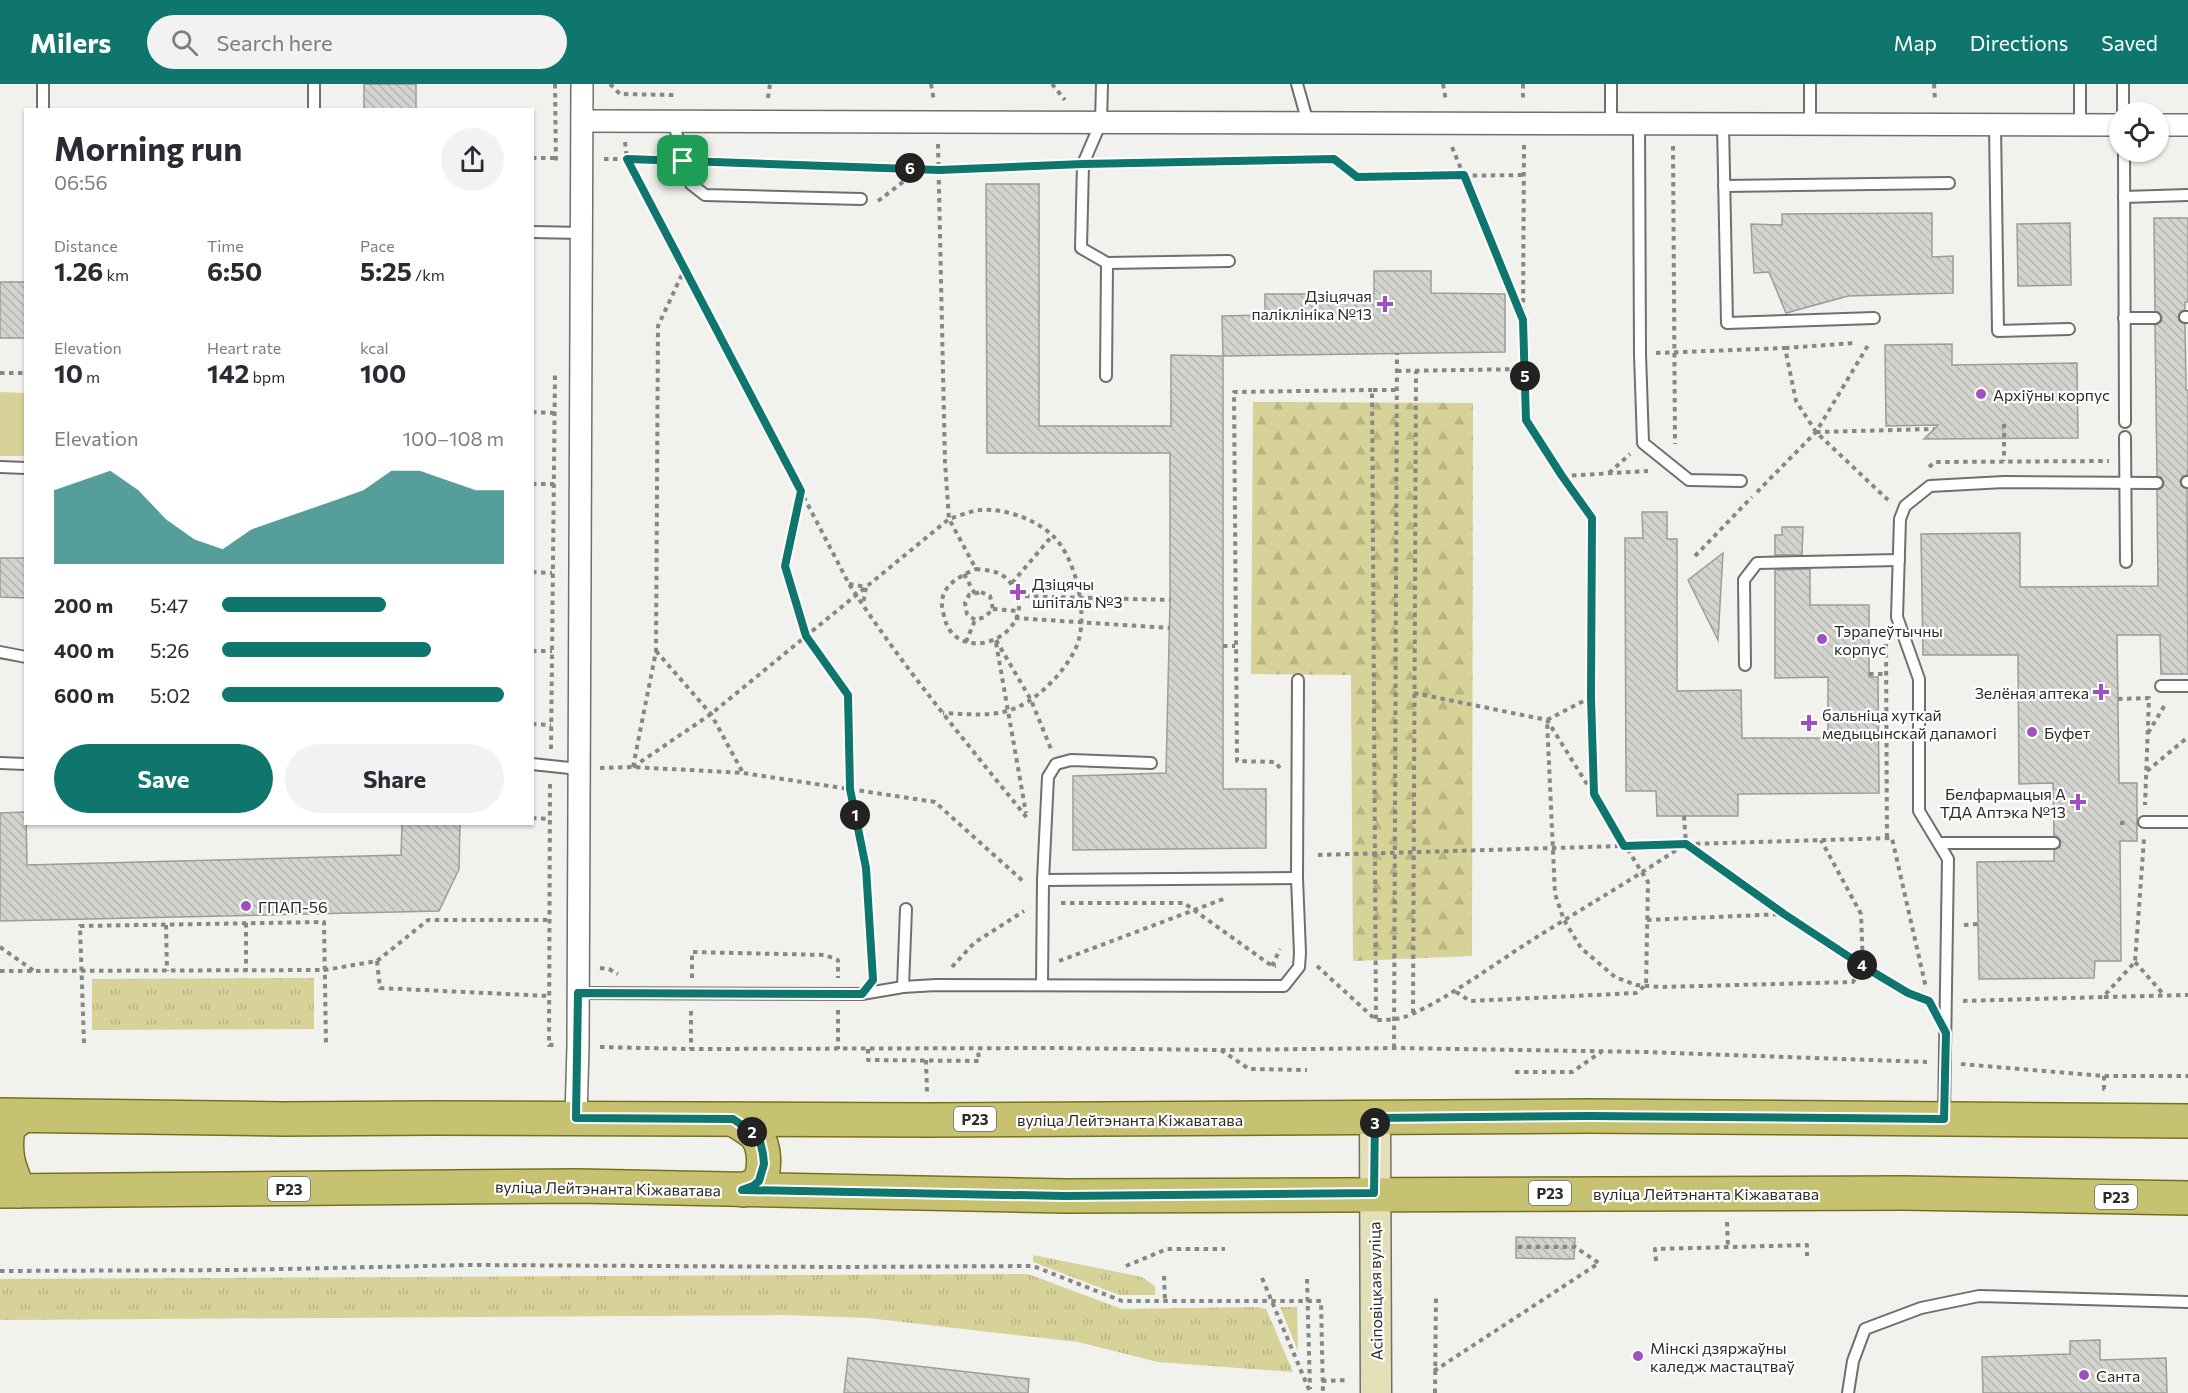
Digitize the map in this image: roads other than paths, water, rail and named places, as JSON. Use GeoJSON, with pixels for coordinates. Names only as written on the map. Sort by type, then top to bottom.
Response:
{"type":"FeatureCollection","features":[{"type":"Feature","properties":{"kind":"main road","name":"вуліца Лейтэнанта Кіжаватава"},"geometry":{"type":"LineString","coordinates":[[11,1115],[284,1119],[1589,1116],[2188,1121]]}},
{"type":"Feature","properties":{"kind":"main road"},"geometry":{"type":"LineString","coordinates":[[10,1191],[10,1170],[5,1147],[11,1115]]}},
{"type":"Feature","properties":{"kind":"main road","name":"Асіповіцкая вуліца"},"geometry":{"type":"LineString","coordinates":[[1375,1118],[1376,1393]]}},
{"type":"Feature","properties":{"kind":"main road"},"geometry":{"type":"LineString","coordinates":[[733,1119],[755,1134],[760,1141],[763,1154],[764,1164],[759,1181],[742,1190]]}},
{"type":"Feature","properties":{"kind":"main road","name":"вуліца Лейтэнанта Кіжаватава"},"geometry":{"type":"LineString","coordinates":[[10,1191],[499,1186],[1065,1196],[1374,1193],[1903,1193],[2188,1198]]}},
{"type":"Feature","properties":{"kind":"street"},"geometry":{"type":"LineString","coordinates":[[576,1118],[582,84]]}},
{"type":"Feature","properties":{"kind":"street"},"geometry":{"type":"LineString","coordinates":[[582,121],[2109,125]]}},
{"type":"Feature","properties":{"kind":"street"},"geometry":{"type":"LineString","coordinates":[[2169,125],[2188,125]]}},
{"type":"Feature","properties":{"kind":"lane"},"geometry":{"type":"LineString","coordinates":[[43,84],[43,108]]}},
{"type":"Feature","properties":{"kind":"lane"},"geometry":{"type":"LineString","coordinates":[[314,84],[314,108]]}},
{"type":"Feature","properties":{"kind":"lane"},"geometry":{"type":"LineString","coordinates":[[1102,84],[1101,122],[1083,164],[1081,248],[1107,263],[1229,261]]}},
{"type":"Feature","properties":{"kind":"lane"},"geometry":{"type":"LineString","coordinates":[[1297,84],[1308,123]]}},
{"type":"Feature","properties":{"kind":"lane"},"geometry":{"type":"LineString","coordinates":[[1611,84],[1611,124]]}},
{"type":"Feature","properties":{"kind":"lane"},"geometry":{"type":"LineString","coordinates":[[1810,84],[1810,124]]}},
{"type":"Feature","properties":{"kind":"lane"},"geometry":{"type":"LineString","coordinates":[[2080,84],[2080,125]]}},
{"type":"Feature","properties":{"kind":"lane"},"geometry":{"type":"LineString","coordinates":[[2123,84],[2123,102]]}},
{"type":"Feature","properties":{"kind":"lane"},"geometry":{"type":"LineString","coordinates":[[673,121],[691,184],[705,195],[861,199]]}},
{"type":"Feature","properties":{"kind":"lane"},"geometry":{"type":"LineString","coordinates":[[1639,124],[1640,354],[1644,415],[1643,443],[1689,480],[1741,481]]}},
{"type":"Feature","properties":{"kind":"lane"},"geometry":{"type":"LineString","coordinates":[[1723,124],[1727,323],[1874,318]]}},
{"type":"Feature","properties":{"kind":"lane"},"geometry":{"type":"LineString","coordinates":[[1995,124],[1998,331],[2069,329]]}},
{"type":"Feature","properties":{"kind":"lane"},"geometry":{"type":"LineString","coordinates":[[2124,162],[2125,422]]}},
{"type":"Feature","properties":{"kind":"lane"},"geometry":{"type":"LineString","coordinates":[[1724,186],[1949,183]]}},
{"type":"Feature","properties":{"kind":"lane"},"geometry":{"type":"LineString","coordinates":[[2124,196],[2188,195]]}},
{"type":"Feature","properties":{"kind":"lane"},"geometry":{"type":"LineString","coordinates":[[534,232],[582,233]]}},
{"type":"Feature","properties":{"kind":"lane"},"geometry":{"type":"LineString","coordinates":[[1106,376],[1107,263]]}},
{"type":"Feature","properties":{"kind":"lane"},"geometry":{"type":"LineString","coordinates":[[2124,318],[2155,318]]}},
{"type":"Feature","properties":{"kind":"lane"},"geometry":{"type":"LineString","coordinates":[[2125,437],[2126,562]]}},
{"type":"Feature","properties":{"kind":"lane"},"geometry":{"type":"LineString","coordinates":[[0,467],[24,468]]}},
{"type":"Feature","properties":{"kind":"lane"},"geometry":{"type":"LineString","coordinates":[[1944,1119],[1948,859],[1919,811],[1919,679],[1897,617],[1900,519],[1905,506],[1930,486],[2004,482],[2157,483]]}},
{"type":"Feature","properties":{"kind":"lane"},"geometry":{"type":"LineString","coordinates":[[1745,665],[1744,580],[1756,562],[1899,560]]}},
{"type":"Feature","properties":{"kind":"lane"},"geometry":{"type":"LineString","coordinates":[[0,652],[24,657]]}},
{"type":"Feature","properties":{"kind":"lane"},"geometry":{"type":"LineString","coordinates":[[578,993],[691,988],[862,994],[903,987],[936,985],[1284,986],[1299,967],[1298,680]]}},
{"type":"Feature","properties":{"kind":"lane"},"geometry":{"type":"LineString","coordinates":[[2161,686],[2188,686]]}},
{"type":"Feature","properties":{"kind":"lane"},"geometry":{"type":"LineString","coordinates":[[1042,984],[1043,880],[1048,777],[1056,764],[1071,760],[1151,763]]}},
{"type":"Feature","properties":{"kind":"lane"},"geometry":{"type":"LineString","coordinates":[[0,763],[24,764]]}},
{"type":"Feature","properties":{"kind":"lane"},"geometry":{"type":"LineString","coordinates":[[534,764],[579,769]]}},
{"type":"Feature","properties":{"kind":"lane"},"geometry":{"type":"LineString","coordinates":[[2144,822],[2188,822]]}},
{"type":"Feature","properties":{"kind":"lane"},"geometry":{"type":"LineString","coordinates":[[1939,843],[2054,843]]}},
{"type":"Feature","properties":{"kind":"lane"},"geometry":{"type":"LineString","coordinates":[[1043,880],[1297,878]]}},
{"type":"Feature","properties":{"kind":"lane"},"geometry":{"type":"LineString","coordinates":[[903,987],[906,909]]}},
{"type":"Feature","properties":{"kind":"lane"},"geometry":{"type":"LineString","coordinates":[[1848,1393],[1853,1361],[1864,1329],[1921,1308],[1979,1296],[2188,1302]]}},
{"type":"Feature","properties":{"kind":"place","name":"Дзіцячая паліклініка №13"},"geometry":{"type":"Point","coordinates":[1385,304]}},
{"type":"Feature","properties":{"kind":"place","name":"Архіўны корпус"},"geometry":{"type":"Point","coordinates":[1981,394]}},
{"type":"Feature","properties":{"kind":"place","name":"Дзіцячы шпіталь №3"},"geometry":{"type":"Point","coordinates":[1018,592]}},
{"type":"Feature","properties":{"kind":"place","name":"Тэрапеўтычны корпус"},"geometry":{"type":"Point","coordinates":[1822,639]}},
{"type":"Feature","properties":{"kind":"place","name":"Зелёная аптека"},"geometry":{"type":"Point","coordinates":[2101,692]}},
{"type":"Feature","properties":{"kind":"place","name":"бальніца хуткай медыцынскай дапамогі"},"geometry":{"type":"Point","coordinates":[1809,723]}},
{"type":"Feature","properties":{"kind":"place","name":"Буфет"},"geometry":{"type":"Point","coordinates":[2032,732]}},
{"type":"Feature","properties":{"kind":"place","name":"Белфармацыя А ТДА Аптэка №13"},"geometry":{"type":"Point","coordinates":[2078,802]}},
{"type":"Feature","properties":{"kind":"place","name":"ГПАП-56"},"geometry":{"type":"Point","coordinates":[246,906]}},
{"type":"Feature","properties":{"kind":"place","name":"Мінскі дзяржаўны каледж мастацтваў"},"geometry":{"type":"Point","coordinates":[1638,1356]}},
{"type":"Feature","properties":{"kind":"place","name":"Санта"},"geometry":{"type":"Point","coordinates":[2084,1375]}}]}
